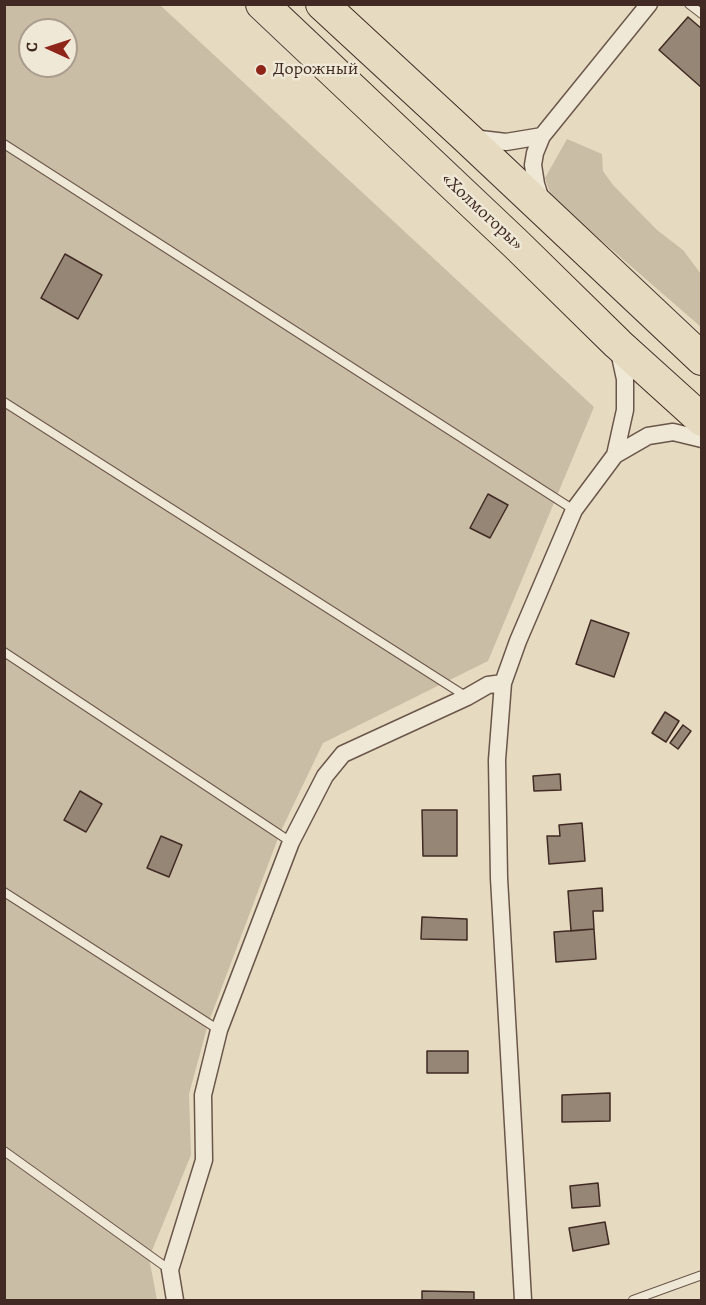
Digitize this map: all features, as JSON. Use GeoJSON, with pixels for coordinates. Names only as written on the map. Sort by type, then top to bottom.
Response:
{"type":"FeatureCollection","features":[{"type":"Feature","properties":{"kind":"highway","name":"«Холмогоры»"},"geometry":{"type":"LineString","coordinates":[[262,4],[516,244],[618,344],[702,420]]}},
{"type":"Feature","properties":{"kind":"highway"},"geometry":{"type":"LineString","coordinates":[[322,4],[466,136],[702,359]]}},
{"type":"Feature","properties":{"kind":"street"},"geometry":{"type":"LineString","coordinates":[[546,213],[536,184],[533,165],[542,136],[649,4]]}},
{"type":"Feature","properties":{"kind":"street"},"geometry":{"type":"LineString","coordinates":[[466,136],[506,142],[542,136]]}},
{"type":"Feature","properties":{"kind":"street"},"geometry":{"type":"LineString","coordinates":[[615,455],[625,410],[625,380],[618,344]]}},
{"type":"Feature","properties":{"kind":"street"},"geometry":{"type":"LineString","coordinates":[[523,1300],[499,878],[497,760],[503,683],[518,641],[574,510],[615,455],[648,436],[673,432],[702,439]]}},
{"type":"Feature","properties":{"kind":"street"},"geometry":{"type":"LineString","coordinates":[[175,1300],[170,1270],[204,1160],[203,1095],[219,1030],[291,842],[325,776],[343,754],[467,697],[488,685],[503,683]]}},
{"type":"Feature","properties":{"kind":"lane"},"geometry":{"type":"LineString","coordinates":[[689,4],[702,14]]}},
{"type":"Feature","properties":{"kind":"lane"},"geometry":{"type":"LineString","coordinates":[[4,144],[574,510]]}},
{"type":"Feature","properties":{"kind":"lane"},"geometry":{"type":"LineString","coordinates":[[4,402],[467,697]]}},
{"type":"Feature","properties":{"kind":"lane"},"geometry":{"type":"LineString","coordinates":[[4,652],[291,842]]}},
{"type":"Feature","properties":{"kind":"lane"},"geometry":{"type":"LineString","coordinates":[[4,892],[219,1030]]}},
{"type":"Feature","properties":{"kind":"lane"},"geometry":{"type":"LineString","coordinates":[[4,1151],[170,1270]]}},
{"type":"Feature","properties":{"kind":"lane"},"geometry":{"type":"LineString","coordinates":[[633,1300],[702,1275]]}},
{"type":"Feature","properties":{"kind":"shaded area"},"geometry":{"type":"Polygon","coordinates":[[[5,5],[160,5],[594,407],[488,661],[323,743],[280,833],[208,1024],[189,1094],[191,1155],[149,1258],[157,1300],[5,1300],[5,5]]]}},
{"type":"Feature","properties":{"kind":"shaded area"},"geometry":{"type":"Polygon","coordinates":[[[567,139],[602,154],[603,171],[613,185],[657,230],[683,250],[701,274],[701,327],[551,196],[545,178],[567,139]]]}},
{"type":"Feature","properties":{"kind":"building"},"geometry":{"type":"Polygon","coordinates":[[[688,17],[702,29],[702,88],[659,50],[688,17]]]}},
{"type":"Feature","properties":{"kind":"building"},"geometry":{"type":"Polygon","coordinates":[[[65,254],[102,275],[78,319],[41,298],[65,254]]]}},
{"type":"Feature","properties":{"kind":"building"},"geometry":{"type":"Polygon","coordinates":[[[488,494],[508,505],[490,538],[470,528],[488,494]]]}},
{"type":"Feature","properties":{"kind":"building"},"geometry":{"type":"Polygon","coordinates":[[[591,620],[629,633],[614,677],[576,664],[591,620]]]}},
{"type":"Feature","properties":{"kind":"building"},"geometry":{"type":"Polygon","coordinates":[[[665,712],[679,721],[666,742],[652,733],[665,712]]]}},
{"type":"Feature","properties":{"kind":"building"},"geometry":{"type":"Polygon","coordinates":[[[683,725],[691,731],[678,749],[670,743],[683,725]]]}},
{"type":"Feature","properties":{"kind":"building"},"geometry":{"type":"Polygon","coordinates":[[[560,774],[561,790],[534,791],[533,776],[560,774]]]}},
{"type":"Feature","properties":{"kind":"building"},"geometry":{"type":"Polygon","coordinates":[[[80,791],[102,804],[86,832],[64,820],[80,791]]]}},
{"type":"Feature","properties":{"kind":"building"},"geometry":{"type":"Polygon","coordinates":[[[422,810],[457,810],[457,856],[423,856],[422,810]]]}},
{"type":"Feature","properties":{"kind":"building"},"geometry":{"type":"Polygon","coordinates":[[[582,823],[585,861],[549,864],[547,836],[560,836],[559,825],[582,823]]]}},
{"type":"Feature","properties":{"kind":"building"},"geometry":{"type":"Polygon","coordinates":[[[161,836],[182,845],[169,877],[147,868],[161,836]]]}},
{"type":"Feature","properties":{"kind":"building"},"geometry":{"type":"Polygon","coordinates":[[[602,888],[603,911],[593,911],[594,929],[571,931],[568,891],[602,888]]]}},
{"type":"Feature","properties":{"kind":"building"},"geometry":{"type":"Polygon","coordinates":[[[422,917],[467,919],[467,940],[421,939],[422,917]]]}},
{"type":"Feature","properties":{"kind":"building"},"geometry":{"type":"Polygon","coordinates":[[[594,929],[596,959],[556,962],[554,932],[594,929]]]}},
{"type":"Feature","properties":{"kind":"building"},"geometry":{"type":"Polygon","coordinates":[[[427,1051],[468,1051],[468,1073],[427,1073],[427,1051]]]}},
{"type":"Feature","properties":{"kind":"building"},"geometry":{"type":"Polygon","coordinates":[[[610,1093],[610,1121],[562,1122],[562,1095],[610,1093]]]}},
{"type":"Feature","properties":{"kind":"building"},"geometry":{"type":"Polygon","coordinates":[[[598,1183],[600,1206],[572,1208],[570,1186],[598,1183]]]}},
{"type":"Feature","properties":{"kind":"building"},"geometry":{"type":"Polygon","coordinates":[[[605,1222],[609,1244],[573,1251],[569,1228],[605,1222]]]}},
{"type":"Feature","properties":{"kind":"building"},"geometry":{"type":"Polygon","coordinates":[[[422,1291],[474,1292],[474,1300],[422,1300],[422,1291]]]}},
{"type":"Feature","properties":{"kind":"place","name":"Дорожный"},"geometry":{"type":"Point","coordinates":[261,70]}}]}
